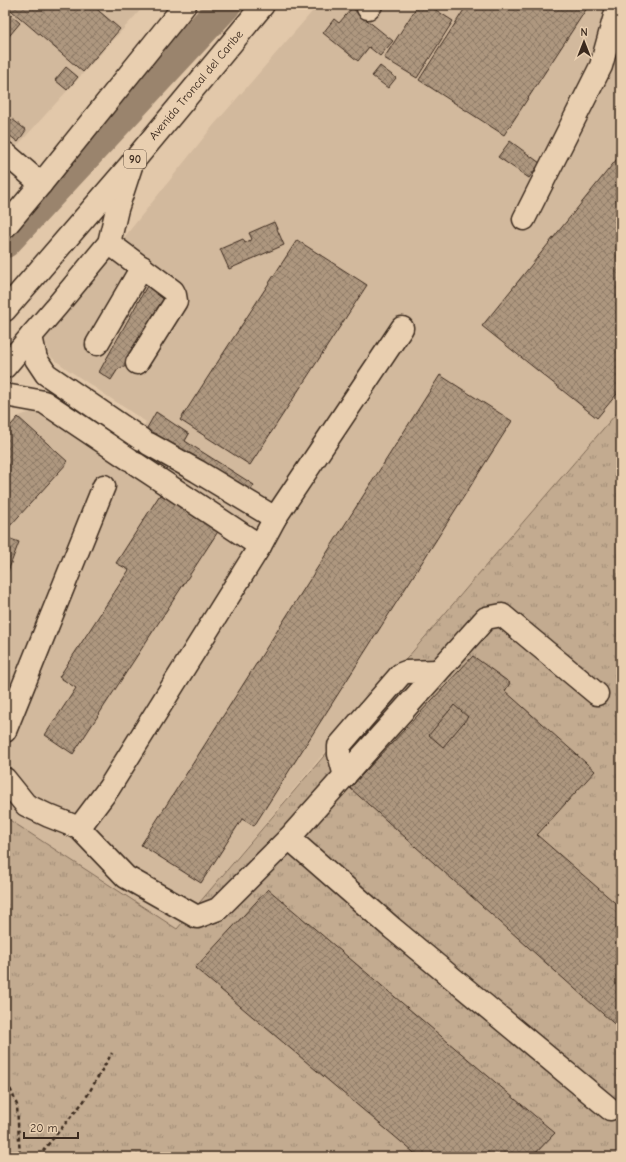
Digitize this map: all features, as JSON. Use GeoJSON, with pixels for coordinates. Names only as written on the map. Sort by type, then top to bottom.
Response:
{"type":"FeatureCollection","features":[{"type":"Feature","properties":{"kind":"main road"},"geometry":{"type":"LineString","coordinates":[[9,216],[41,184],[184,5]]}},
{"type":"Feature","properties":{"kind":"main road","name":"Avenida Troncal del Caribe"},"geometry":{"type":"LineString","coordinates":[[5,310],[132,163],[263,5]]}},
{"type":"Feature","properties":{"kind":"main road"},"geometry":{"type":"LineString","coordinates":[[524,219],[601,66],[618,5]]}},
{"type":"Feature","properties":{"kind":"main road"},"geometry":{"type":"LineString","coordinates":[[5,153],[41,184]]}},
{"type":"Feature","properties":{"kind":"main road"},"geometry":{"type":"LineString","coordinates":[[5,367],[108,243],[132,163]]}},
{"type":"Feature","properties":{"kind":"main road"},"geometry":{"type":"LineString","coordinates":[[108,243],[173,291],[175,295],[176,301],[137,363]]}},
{"type":"Feature","properties":{"kind":"main road"},"geometry":{"type":"LineString","coordinates":[[97,344],[142,267]]}},
{"type":"Feature","properties":{"kind":"main road"},"geometry":{"type":"LineString","coordinates":[[79,828],[109,788],[260,546],[275,518],[402,328]]}},
{"type":"Feature","properties":{"kind":"main road"},"geometry":{"type":"LineString","coordinates":[[31,336],[36,359],[46,374],[145,441],[275,518]]}},
{"type":"Feature","properties":{"kind":"main road"},"geometry":{"type":"LineString","coordinates":[[5,395],[44,402],[260,546]]}},
{"type":"Feature","properties":{"kind":"main road"},"geometry":{"type":"LineString","coordinates":[[5,731],[104,486]]}},
{"type":"Feature","properties":{"kind":"main road"},"geometry":{"type":"LineString","coordinates":[[5,779],[26,805],[79,828],[126,877],[197,916],[218,909],[289,838],[345,776],[339,754],[340,746],[401,674],[406,672],[438,671],[486,618],[502,615],[597,694]]}},
{"type":"Feature","properties":{"kind":"main road"},"geometry":{"type":"LineString","coordinates":[[289,838],[392,928],[610,1109]]}},
{"type":"Feature","properties":{"kind":"path"},"geometry":{"type":"LineString","coordinates":[[39,1157],[84,1101],[112,1053]]}},
{"type":"Feature","properties":{"kind":"path"},"geometry":{"type":"LineString","coordinates":[[5,1076],[17,1105],[20,1157]]}},
{"type":"Feature","properties":{"kind":"shaded area"},"geometry":{"type":"Polygon","coordinates":[[[5,5],[145,5],[17,146],[5,136],[5,5]]]}},
{"type":"Feature","properties":{"kind":"shaded area"},"geometry":{"type":"Polygon","coordinates":[[[318,5],[621,5],[621,408],[325,752],[177,929],[5,818],[5,428],[19,416],[31,412],[49,418],[123,461],[146,422],[51,357],[44,338],[213,126],[318,5]]]}},
{"type":"Feature","properties":{"kind":"green space"},"geometry":{"type":"Polygon","coordinates":[[[621,408],[621,1157],[5,1157],[5,817],[177,929],[621,408]]]}},
{"type":"Feature","properties":{"kind":"building"},"geometry":{"type":"Polygon","coordinates":[[[5,5],[92,5],[120,29],[83,72],[5,5]]]}},
{"type":"Feature","properties":{"kind":"building"},"geometry":{"type":"Polygon","coordinates":[[[418,5],[428,5],[453,21],[417,78],[384,58],[418,5]]]}},
{"type":"Feature","properties":{"kind":"building"},"geometry":{"type":"Polygon","coordinates":[[[467,5],[589,5],[504,135],[419,80],[467,5]]]}},
{"type":"Feature","properties":{"kind":"building"},"geometry":{"type":"Polygon","coordinates":[[[352,8],[393,41],[380,56],[369,47],[358,61],[323,33],[334,19],[339,23],[352,8]]]}},
{"type":"Feature","properties":{"kind":"building"},"geometry":{"type":"Polygon","coordinates":[[[5,10],[20,23],[5,41],[5,10]]]}},
{"type":"Feature","properties":{"kind":"building"},"geometry":{"type":"Polygon","coordinates":[[[380,66],[396,78],[388,88],[372,76],[380,66]]]}},
{"type":"Feature","properties":{"kind":"building"},"geometry":{"type":"Polygon","coordinates":[[[66,67],[78,77],[67,90],[55,80],[66,67]]]}},
{"type":"Feature","properties":{"kind":"building"},"geometry":{"type":"Polygon","coordinates":[[[12,119],[26,130],[18,142],[5,132],[5,128],[12,119]]]}},
{"type":"Feature","properties":{"kind":"building"},"geometry":{"type":"Polygon","coordinates":[[[510,141],[540,163],[529,178],[498,157],[510,141]]]}},
{"type":"Feature","properties":{"kind":"building"},"geometry":{"type":"Polygon","coordinates":[[[621,154],[621,389],[597,418],[482,326],[621,154]]]}},
{"type":"Feature","properties":{"kind":"building"},"geometry":{"type":"Polygon","coordinates":[[[274,222],[284,245],[229,269],[220,249],[243,239],[245,243],[252,239],[249,233],[274,222]]]}},
{"type":"Feature","properties":{"kind":"building"},"geometry":{"type":"Polygon","coordinates":[[[297,240],[367,285],[250,465],[180,420],[297,240]]]}},
{"type":"Feature","properties":{"kind":"building"},"geometry":{"type":"Polygon","coordinates":[[[147,286],[168,299],[130,365],[118,369],[111,380],[99,372],[147,286]]]}},
{"type":"Feature","properties":{"kind":"building"},"geometry":{"type":"Polygon","coordinates":[[[440,375],[512,421],[254,826],[242,819],[201,883],[141,845],[440,375]]]}},
{"type":"Feature","properties":{"kind":"building"},"geometry":{"type":"Polygon","coordinates":[[[156,412],[189,434],[185,441],[254,485],[245,499],[149,444],[131,471],[125,467],[156,412]]]}},
{"type":"Feature","properties":{"kind":"building"},"geometry":{"type":"Polygon","coordinates":[[[18,417],[68,462],[9,527],[5,524],[5,432],[18,417]]]}},
{"type":"Feature","properties":{"kind":"building"},"geometry":{"type":"Polygon","coordinates":[[[161,493],[219,530],[73,754],[45,735],[76,688],[59,677],[129,570],[116,563],[161,493]]]}},
{"type":"Feature","properties":{"kind":"building"},"geometry":{"type":"Polygon","coordinates":[[[5,537],[19,542],[5,579],[5,537]]]}},
{"type":"Feature","properties":{"kind":"building"},"geometry":{"type":"Polygon","coordinates":[[[473,656],[510,683],[505,691],[595,771],[537,835],[621,908],[621,1030],[350,788],[473,656]]]}},
{"type":"Feature","properties":{"kind":"building"},"geometry":{"type":"Polygon","coordinates":[[[454,705],[468,717],[443,747],[429,735],[454,705]]]}},
{"type":"Feature","properties":{"kind":"building"},"geometry":{"type":"Polygon","coordinates":[[[268,889],[555,1133],[532,1157],[419,1157],[195,968],[268,889]]]}},
{"type":"Feature","properties":{"kind":"waterway"},"geometry":{"type":"LineString","coordinates":[[5,242],[225,5]]}}]}
